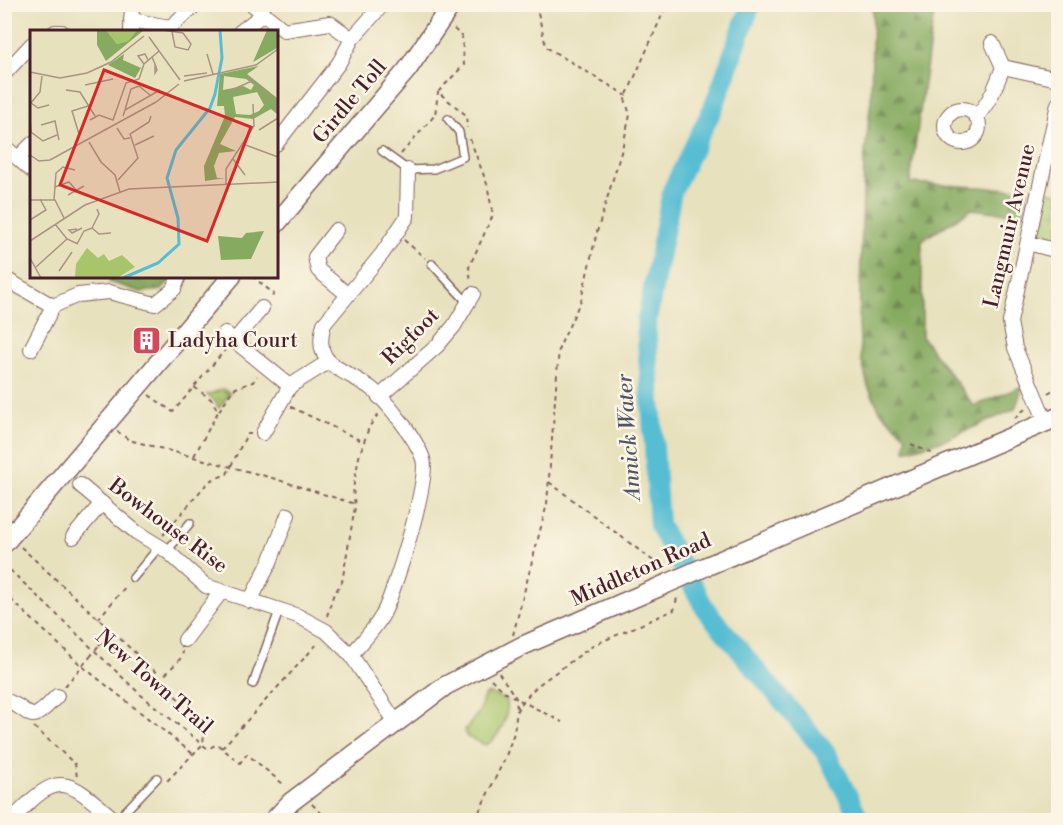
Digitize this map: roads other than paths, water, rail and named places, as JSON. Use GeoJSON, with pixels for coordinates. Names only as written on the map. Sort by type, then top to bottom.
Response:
{"type":"FeatureCollection","features":[{"type":"Feature","properties":{"kind":"main road","name":"Girdle Toll"},"geometry":{"type":"LineString","coordinates":[[278,222],[407,70],[452,4]]}},
{"type":"Feature","properties":{"kind":"main road"},"geometry":{"type":"LineString","coordinates":[[11,544],[61,477],[230,278]]}},
{"type":"Feature","properties":{"kind":"main road","name":"Middleton Road"},"geometry":{"type":"LineString","coordinates":[[274,820],[291,802],[445,686],[518,648],[1052,420]]}},
{"type":"Feature","properties":{"kind":"street"},"geometry":{"type":"LineString","coordinates":[[132,4],[131,26],[170,29],[196,4]]}},
{"type":"Feature","properties":{"kind":"street"},"geometry":{"type":"LineString","coordinates":[[252,4],[262,15],[284,30],[330,23],[352,39]]}},
{"type":"Feature","properties":{"kind":"street"},"geometry":{"type":"LineString","coordinates":[[278,141],[339,63],[352,39],[383,4]]}},
{"type":"Feature","properties":{"kind":"street"},"geometry":{"type":"LineString","coordinates":[[243,30],[262,15]]}},
{"type":"Feature","properties":{"kind":"street"},"geometry":{"type":"LineString","coordinates":[[975,117],[985,107],[995,90],[1003,67],[992,43]]}},
{"type":"Feature","properties":{"kind":"street"},"geometry":{"type":"LineString","coordinates":[[4,74],[30,46]]}},
{"type":"Feature","properties":{"kind":"street"},"geometry":{"type":"LineString","coordinates":[[1003,67],[1059,80]]}},
{"type":"Feature","properties":{"kind":"street","name":"Langmuir Avenue"},"geometry":{"type":"LineString","coordinates":[[1052,420],[1015,348],[1010,322],[1056,129],[1059,104]]}},
{"type":"Feature","properties":{"kind":"street"},"geometry":{"type":"LineString","coordinates":[[4,146],[30,169]]}},
{"type":"Feature","properties":{"kind":"street"},"geometry":{"type":"LineString","coordinates":[[18,158],[30,146]]}},
{"type":"Feature","properties":{"kind":"street"},"geometry":{"type":"LineString","coordinates":[[351,655],[382,616],[424,484],[425,468],[414,440],[382,401],[328,362],[321,348],[321,337],[324,324],[382,254],[407,217],[408,170]]}},
{"type":"Feature","properties":{"kind":"street"},"geometry":{"type":"LineString","coordinates":[[336,230],[315,257],[318,270],[347,294]]}},
{"type":"Feature","properties":{"kind":"street"},"geometry":{"type":"LineString","coordinates":[[1028,243],[1059,251]]}},
{"type":"Feature","properties":{"kind":"street"},"geometry":{"type":"LineString","coordinates":[[4,278],[53,306]]}},
{"type":"Feature","properties":{"kind":"street"},"geometry":{"type":"LineString","coordinates":[[31,349],[53,306],[78,295],[109,292],[155,304],[174,289],[178,278]]}},
{"type":"Feature","properties":{"kind":"street","name":"Rigfoot"},"geometry":{"type":"LineString","coordinates":[[382,401],[437,346],[454,326],[470,298]]}},
{"type":"Feature","properties":{"kind":"street"},"geometry":{"type":"LineString","coordinates":[[262,308],[229,337],[290,387]]}},
{"type":"Feature","properties":{"kind":"street"},"geometry":{"type":"LineString","coordinates":[[263,433],[290,387],[328,362]]}},
{"type":"Feature","properties":{"kind":"street","name":"Bowhouse Rise"},"geometry":{"type":"LineString","coordinates":[[80,485],[136,532],[163,549],[206,586],[298,616],[323,630],[351,655],[397,724]]}},
{"type":"Feature","properties":{"kind":"street"},"geometry":{"type":"LineString","coordinates":[[73,537],[102,503]]}},
{"type":"Feature","properties":{"kind":"street"},"geometry":{"type":"LineString","coordinates":[[250,601],[275,551],[288,515]]}},
{"type":"Feature","properties":{"kind":"street"},"geometry":{"type":"LineString","coordinates":[[185,640],[221,591]]}},
{"type":"Feature","properties":{"kind":"street"},"geometry":{"type":"LineString","coordinates":[[4,700],[27,715],[41,713],[57,696]]}},
{"type":"Feature","properties":{"kind":"street"},"geometry":{"type":"LineString","coordinates":[[12,820],[39,792],[52,785],[65,785],[79,790],[116,820]]}},
{"type":"Feature","properties":{"kind":"lane"},"geometry":{"type":"LineString","coordinates":[[382,151],[408,170],[434,169],[463,157],[459,132],[448,119]]}},
{"type":"Feature","properties":{"kind":"lane","name":"Rigfoot"},"geometry":{"type":"LineString","coordinates":[[432,264],[470,298]]}},
{"type":"Feature","properties":{"kind":"lane"},"geometry":{"type":"LineString","coordinates":[[133,578],[190,523]]}},
{"type":"Feature","properties":{"kind":"lane"},"geometry":{"type":"LineString","coordinates":[[253,684],[279,611]]}},
{"type":"Feature","properties":{"kind":"lane"},"geometry":{"type":"LineString","coordinates":[[116,820],[157,778]]}},
{"type":"Feature","properties":{"kind":"waterway","name":"Annick Water"},"geometry":{"type":"LineString","coordinates":[[751,4],[714,106],[672,191],[646,325],[659,525],[706,610],[826,753],[860,820]]}},
{"type":"Feature","properties":{"kind":"place","name":"Ladyha Court"},"geometry":{"type":"Point","coordinates":[147,341]}}]}
